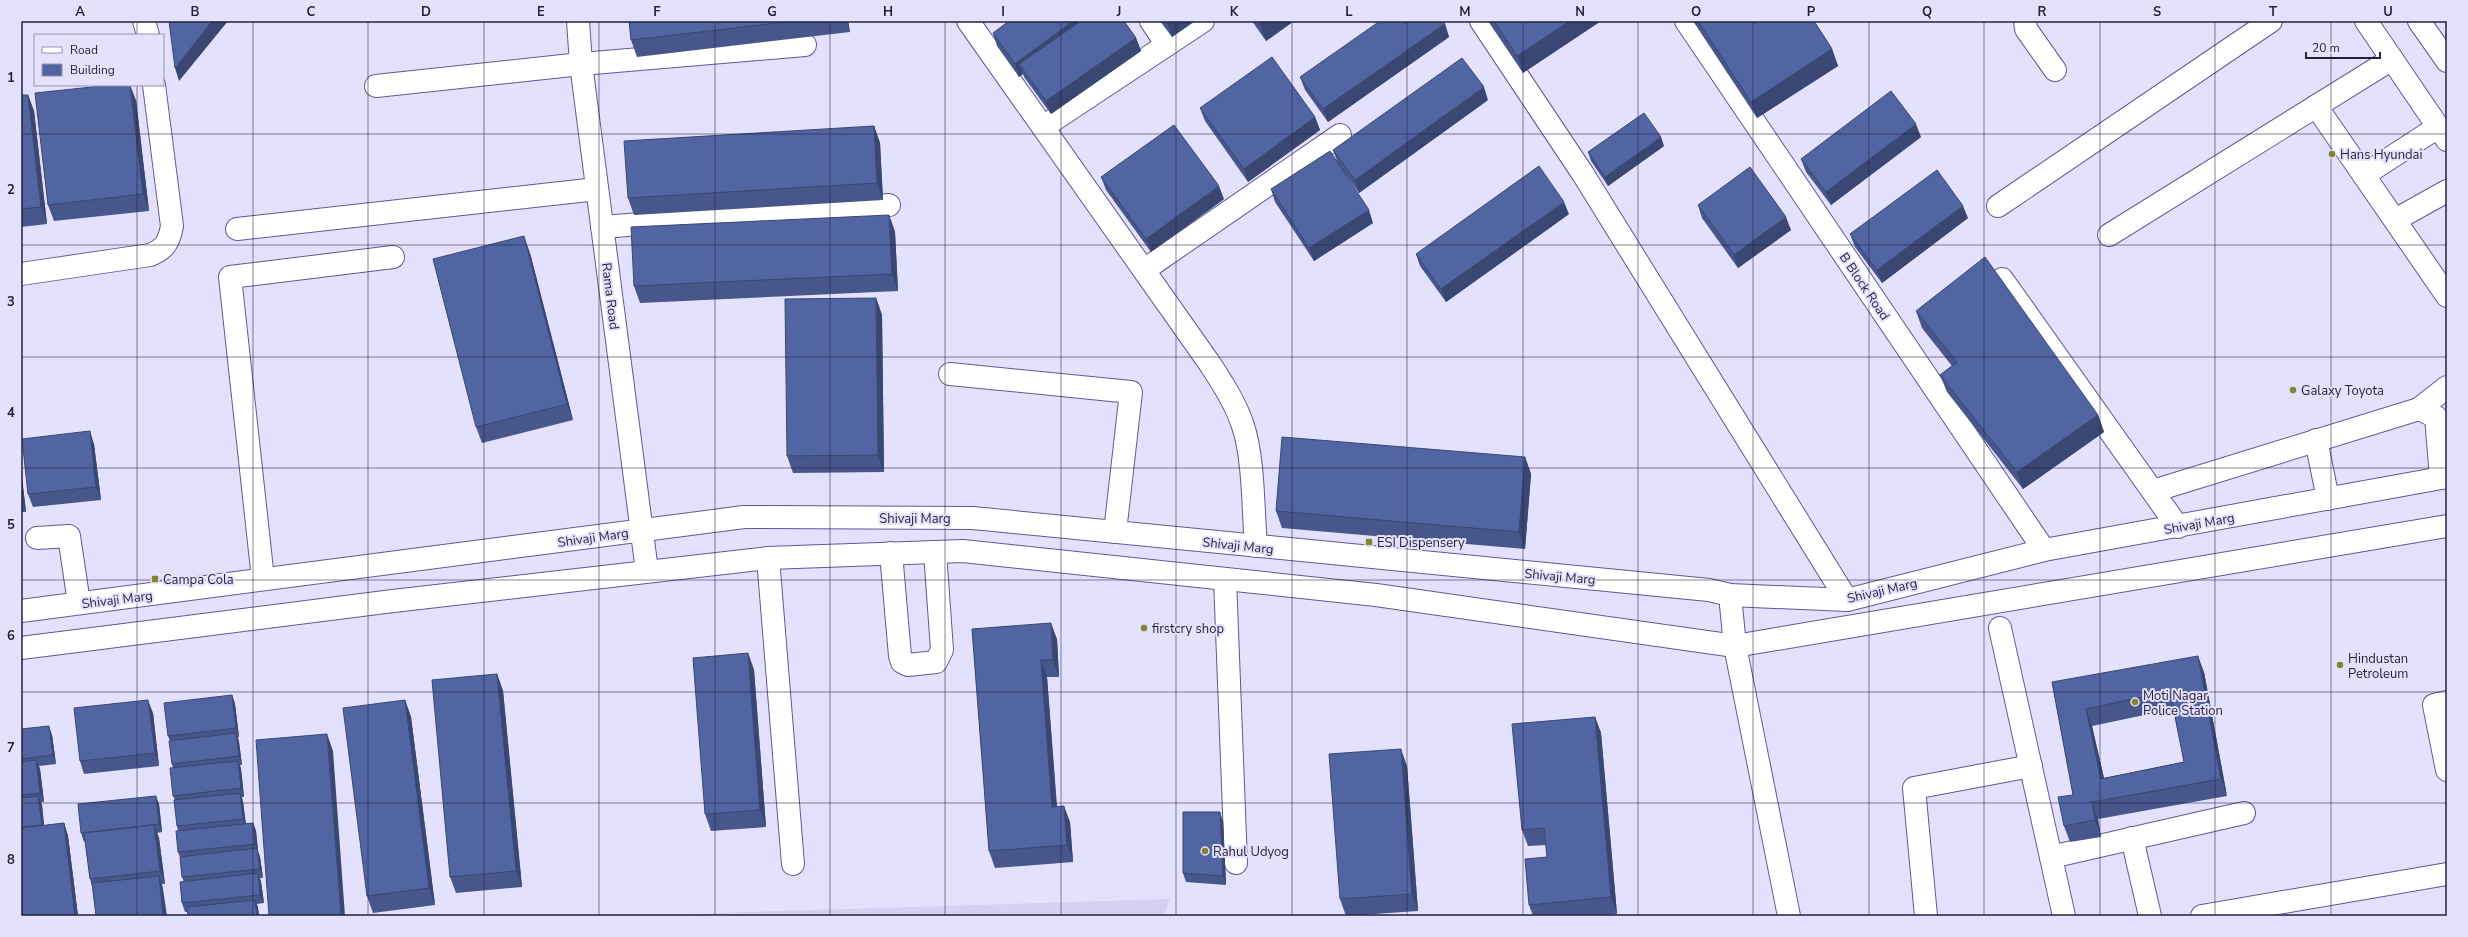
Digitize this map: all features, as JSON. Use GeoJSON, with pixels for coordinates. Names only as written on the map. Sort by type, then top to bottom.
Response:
{"type":"FeatureCollection","features":[{"type":"Feature","properties":{"kind":"street"},"geometry":{"type":"LineString","coordinates":[[144,21],[148,34]]}},
{"type":"Feature","properties":{"kind":"street","name":"Rama Road"},"geometry":{"type":"LineString","coordinates":[[578,21],[581,64],[646,571]]}},
{"type":"Feature","properties":{"kind":"street"},"geometry":{"type":"LineString","coordinates":[[968,21],[1210,364],[1236,407],[1244,428],[1248,450],[1256,546]]}},
{"type":"Feature","properties":{"kind":"street"},"geometry":{"type":"LineString","coordinates":[[1151,21],[1167,45]]}},
{"type":"Feature","properties":{"kind":"street"},"geometry":{"type":"LineString","coordinates":[[1043,127],[1203,21]]}},
{"type":"Feature","properties":{"kind":"street"},"geometry":{"type":"LineString","coordinates":[[1481,21],[1583,174],[1847,600]]}},
{"type":"Feature","properties":{"kind":"street","name":"B Block Road"},"geometry":{"type":"LineString","coordinates":[[1686,21],[2044,550]]}},
{"type":"Feature","properties":{"kind":"street"},"geometry":{"type":"LineString","coordinates":[[2025,21],[2026,29],[2055,70]]}},
{"type":"Feature","properties":{"kind":"street"},"geometry":{"type":"LineString","coordinates":[[1998,206],[2271,21]]}},
{"type":"Feature","properties":{"kind":"street"},"geometry":{"type":"LineString","coordinates":[[2364,175],[2443,133],[2366,21]]}},
{"type":"Feature","properties":{"kind":"street"},"geometry":{"type":"LineString","coordinates":[[2419,21],[2447,61]]}},
{"type":"Feature","properties":{"kind":"street"},"geometry":{"type":"LineString","coordinates":[[632,37],[635,60]]}},
{"type":"Feature","properties":{"kind":"street"},"geometry":{"type":"LineString","coordinates":[[376,86],[581,64],[805,45]]}},
{"type":"Feature","properties":{"kind":"street"},"geometry":{"type":"LineString","coordinates":[[2109,235],[2392,59]]}},
{"type":"Feature","properties":{"kind":"street"},"geometry":{"type":"LineString","coordinates":[[21,274],[150,255],[164,249],[170,238],[172,226],[154,86]]}},
{"type":"Feature","properties":{"kind":"street"},"geometry":{"type":"LineString","coordinates":[[2316,106],[2447,296]]}},
{"type":"Feature","properties":{"kind":"street"},"geometry":{"type":"LineString","coordinates":[[1144,270],[1340,135]]}},
{"type":"Feature","properties":{"kind":"street"},"geometry":{"type":"LineString","coordinates":[[237,229],[597,189]]}},
{"type":"Feature","properties":{"kind":"street"},"geometry":{"type":"LineString","coordinates":[[2395,220],[2447,191]]}},
{"type":"Feature","properties":{"kind":"street"},"geometry":{"type":"LineString","coordinates":[[602,227],[889,206]]}},
{"type":"Feature","properties":{"kind":"street"},"geometry":{"type":"LineString","coordinates":[[263,579],[230,277],[393,257]]}},
{"type":"Feature","properties":{"kind":"street"},"geometry":{"type":"LineString","coordinates":[[2002,279],[2178,527]]}},
{"type":"Feature","properties":{"kind":"street"},"geometry":{"type":"LineString","coordinates":[[950,374],[1131,392],[1115,532]]}},
{"type":"Feature","properties":{"kind":"street"},"geometry":{"type":"LineString","coordinates":[[2153,491],[2419,409],[2447,387]]}},
{"type":"Feature","properties":{"kind":"street"},"geometry":{"type":"LineString","coordinates":[[2419,409],[2436,417],[2444,478]]}},
{"type":"Feature","properties":{"kind":"street"},"geometry":{"type":"LineString","coordinates":[[2316,440],[2328,499]]}},
{"type":"Feature","properties":{"kind":"street","name":"Shivaji Marg"},"geometry":{"type":"LineString","coordinates":[[21,611],[744,517],[973,518],[1708,590],[1730,595],[1847,600],[2044,550],[2444,478]]}},
{"type":"Feature","properties":{"kind":"street"},"geometry":{"type":"LineString","coordinates":[[21,648],[646,571],[768,558],[963,551],[1376,595],[1735,646],[2447,526]]}},
{"type":"Feature","properties":{"kind":"street"},"geometry":{"type":"LineString","coordinates":[[37,538],[68,536],[79,603]]}},
{"type":"Feature","properties":{"kind":"street"},"geometry":{"type":"LineString","coordinates":[[891,553],[900,656],[902,662],[908,665],[936,662],[942,650],[935,552]]}},
{"type":"Feature","properties":{"kind":"street"},"geometry":{"type":"LineString","coordinates":[[768,558],[793,864]]}},
{"type":"Feature","properties":{"kind":"street"},"geometry":{"type":"LineString","coordinates":[[1225,579],[1236,863]]}},
{"type":"Feature","properties":{"kind":"street"},"geometry":{"type":"LineString","coordinates":[[1730,595],[1735,646],[1789,916]]}},
{"type":"Feature","properties":{"kind":"street"},"geometry":{"type":"LineString","coordinates":[[2000,628],[2064,916]]}},
{"type":"Feature","properties":{"kind":"street"},"geometry":{"type":"LineString","coordinates":[[2447,702],[2434,704],[2447,770]]}},
{"type":"Feature","properties":{"kind":"street"},"geometry":{"type":"LineString","coordinates":[[1926,916],[1914,788],[2031,766]]}},
{"type":"Feature","properties":{"kind":"street"},"geometry":{"type":"LineString","coordinates":[[2051,857],[2244,813]]}},
{"type":"Feature","properties":{"kind":"street"},"geometry":{"type":"LineString","coordinates":[[2132,838],[2150,916]]}},
{"type":"Feature","properties":{"kind":"street"},"geometry":{"type":"LineString","coordinates":[[2202,916],[2447,874]]}},
{"type":"Feature","properties":{"kind":"shaded area"},"geometry":{"type":"Polygon","coordinates":[[[1170,899],[1164,916],[684,916],[685,914],[1170,899]]]}},
{"type":"Feature","properties":{"kind":"building"},"geometry":{"type":"Polygon","coordinates":[[[169,21],[212,21],[175,68],[169,21]]]}},
{"type":"Feature","properties":{"kind":"building"},"geometry":{"type":"Polygon","coordinates":[[[629,21],[795,21],[631,40],[629,21]]]}},
{"type":"Feature","properties":{"kind":"building"},"geometry":{"type":"Polygon","coordinates":[[[1009,21],[1073,21],[1015,64],[993,33],[1009,21]]]}},
{"type":"Feature","properties":{"kind":"building"},"geometry":{"type":"Polygon","coordinates":[[[1081,21],[1124,21],[1136,38],[1046,101],[1019,64],[1081,21]]]}},
{"type":"Feature","properties":{"kind":"building"},"geometry":{"type":"Polygon","coordinates":[[[1165,21],[1172,21],[1168,24],[1165,21]]]}},
{"type":"Feature","properties":{"kind":"building"},"geometry":{"type":"Polygon","coordinates":[[[1380,21],[1443,21],[1445,24],[1323,109],[1300,77],[1380,21]]]}},
{"type":"Feature","properties":{"kind":"building"},"geometry":{"type":"Polygon","coordinates":[[[1494,21],[1570,21],[1517,56],[1494,21]]]}},
{"type":"Feature","properties":{"kind":"building"},"geometry":{"type":"Polygon","coordinates":[[[1698,21],[1814,21],[1832,49],[1751,102],[1698,21]]]}},
{"type":"Feature","properties":{"kind":"building"},"geometry":{"type":"Polygon","coordinates":[[[1272,57],[1315,117],[1244,169],[1200,108],[1272,57]]]}},
{"type":"Feature","properties":{"kind":"building"},"geometry":{"type":"Polygon","coordinates":[[[1462,58],[1484,87],[1355,180],[1333,150],[1462,58]]]}},
{"type":"Feature","properties":{"kind":"building"},"geometry":{"type":"Polygon","coordinates":[[[102,86],[130,86],[143,194],[48,205],[35,93],[102,86]]]}},
{"type":"Feature","properties":{"kind":"building"},"geometry":{"type":"Polygon","coordinates":[[[1891,91],[1916,124],[1826,192],[1801,159],[1891,91]]]}},
{"type":"Feature","properties":{"kind":"building"},"geometry":{"type":"Polygon","coordinates":[[[21,95],[28,95],[41,207],[21,209],[21,95]]]}},
{"type":"Feature","properties":{"kind":"building"},"geometry":{"type":"Polygon","coordinates":[[[1644,113],[1661,137],[1605,177],[1588,152],[1644,113]]]}},
{"type":"Feature","properties":{"kind":"building"},"geometry":{"type":"Polygon","coordinates":[[[1174,125],[1219,186],[1146,239],[1101,177],[1174,125]]]}},
{"type":"Feature","properties":{"kind":"building"},"geometry":{"type":"Polygon","coordinates":[[[874,126],[877,183],[628,198],[624,141],[874,126]]]}},
{"type":"Feature","properties":{"kind":"building"},"geometry":{"type":"Polygon","coordinates":[[[1330,151],[1369,210],[1309,248],[1271,189],[1330,151]]]}},
{"type":"Feature","properties":{"kind":"building"},"geometry":{"type":"Polygon","coordinates":[[[1539,166],[1564,202],[1441,289],[1416,254],[1539,166]]]}},
{"type":"Feature","properties":{"kind":"building"},"geometry":{"type":"Polygon","coordinates":[[[1750,167],[1786,217],[1734,255],[1698,205],[1750,167]]]}},
{"type":"Feature","properties":{"kind":"building"},"geometry":{"type":"Polygon","coordinates":[[[1937,170],[1963,206],[1877,270],[1850,234],[1937,170]]]}},
{"type":"Feature","properties":{"kind":"building"},"geometry":{"type":"Polygon","coordinates":[[[889,215],[892,274],[634,286],[631,227],[889,215]]]}},
{"type":"Feature","properties":{"kind":"building"},"geometry":{"type":"Polygon","coordinates":[[[524,236],[567,404],[476,427],[433,259],[524,236]]]}},
{"type":"Feature","properties":{"kind":"building"},"geometry":{"type":"Polygon","coordinates":[[[1985,257],[2098,415],[2017,472],[1940,375],[1957,362],[1916,311],[1985,257]]]}},
{"type":"Feature","properties":{"kind":"building"},"geometry":{"type":"Polygon","coordinates":[[[876,298],[878,455],[787,456],[785,299],[876,298]]]}},
{"type":"Feature","properties":{"kind":"building"},"geometry":{"type":"Polygon","coordinates":[[[90,431],[96,487],[28,494],[22,439],[90,431]]]}},
{"type":"Feature","properties":{"kind":"building"},"geometry":{"type":"Polygon","coordinates":[[[1282,437],[1525,457],[1519,532],[1276,511],[1282,437]]]}},
{"type":"Feature","properties":{"kind":"building"},"geometry":{"type":"Polygon","coordinates":[[[1051,623],[1053,660],[1041,660],[1052,807],[1064,806],[1067,845],[989,851],[972,629],[1051,623]]]}},
{"type":"Feature","properties":{"kind":"building"},"geometry":{"type":"Polygon","coordinates":[[[748,653],[760,810],[705,814],[693,658],[748,653]]]}},
{"type":"Feature","properties":{"kind":"building"},"geometry":{"type":"Polygon","coordinates":[[[2198,656],[2221,779],[2092,802],[2095,820],[2064,826],[2058,797],[2073,795],[2052,682],[2198,656]],[[2170,691],[2086,709],[2101,779],[2184,762],[2170,691]]]}},
{"type":"Feature","properties":{"kind":"building"},"geometry":{"type":"Polygon","coordinates":[[[497,674],[516,871],[450,877],[432,680],[497,674]]]}},
{"type":"Feature","properties":{"kind":"building"},"geometry":{"type":"Polygon","coordinates":[[[232,695],[236,728],[168,736],[164,703],[232,695]]]}},
{"type":"Feature","properties":{"kind":"building"},"geometry":{"type":"Polygon","coordinates":[[[148,700],[155,753],[80,761],[74,708],[148,700]]]}},
{"type":"Feature","properties":{"kind":"building"},"geometry":{"type":"Polygon","coordinates":[[[405,700],[429,888],[367,896],[343,708],[405,700]]]}},
{"type":"Feature","properties":{"kind":"building"},"geometry":{"type":"Polygon","coordinates":[[[1595,717],[1611,897],[1529,905],[1525,859],[1547,857],[1544,828],[1522,830],[1512,724],[1595,717]]]}},
{"type":"Feature","properties":{"kind":"building"},"geometry":{"type":"Polygon","coordinates":[[[49,726],[53,755],[21,759],[21,729],[49,726]]]}},
{"type":"Feature","properties":{"kind":"building"},"geometry":{"type":"Polygon","coordinates":[[[236,733],[239,756],[172,764],[169,741],[236,733]]]}},
{"type":"Feature","properties":{"kind":"building"},"geometry":{"type":"Polygon","coordinates":[[[327,734],[341,916],[269,916],[256,740],[327,734]]]}},
{"type":"Feature","properties":{"kind":"building"},"geometry":{"type":"Polygon","coordinates":[[[1401,749],[1412,894],[1340,899],[1329,754],[1401,749]]]}},
{"type":"Feature","properties":{"kind":"building"},"geometry":{"type":"Polygon","coordinates":[[[36,760],[40,793],[21,795],[21,762],[36,760]]]}},
{"type":"Feature","properties":{"kind":"building"},"geometry":{"type":"Polygon","coordinates":[[[238,761],[241,788],[173,796],[170,768],[238,761]]]}},
{"type":"Feature","properties":{"kind":"building"},"geometry":{"type":"Polygon","coordinates":[[[240,793],[243,819],[177,826],[174,800],[240,793]]]}},
{"type":"Feature","properties":{"kind":"building"},"geometry":{"type":"Polygon","coordinates":[[[38,796],[42,825],[21,827],[21,798],[38,796]]]}},
{"type":"Feature","properties":{"kind":"building"},"geometry":{"type":"Polygon","coordinates":[[[156,796],[159,824],[81,833],[78,804],[156,796]]]}},
{"type":"Feature","properties":{"kind":"building","name":"Rahul Udyog"},"geometry":{"type":"Polygon","coordinates":[[[1183,812],[1220,812],[1223,876],[1183,873],[1183,812]]]}},
{"type":"Feature","properties":{"kind":"building"},"geometry":{"type":"Polygon","coordinates":[[[64,823],[75,916],[21,916],[21,828],[64,823]]]}},
{"type":"Feature","properties":{"kind":"building"},"geometry":{"type":"Polygon","coordinates":[[[253,823],[255,844],[178,852],[176,831],[253,823]]]}},
{"type":"Feature","properties":{"kind":"building"},"geometry":{"type":"Polygon","coordinates":[[[154,825],[160,871],[90,879],[84,833],[154,825]]]}},
{"type":"Feature","properties":{"kind":"building"},"geometry":{"type":"Polygon","coordinates":[[[257,848],[260,869],[182,877],[180,857],[257,848]]]}},
{"type":"Feature","properties":{"kind":"building"},"geometry":{"type":"Polygon","coordinates":[[[258,873],[260,895],[182,903],[180,882],[258,873]]]}},
{"type":"Feature","properties":{"kind":"building"},"geometry":{"type":"Polygon","coordinates":[[[159,876],[163,916],[96,916],[92,883],[159,876]]]}},
{"type":"Feature","properties":{"kind":"building"},"geometry":{"type":"Polygon","coordinates":[[[255,900],[257,916],[188,916],[187,907],[255,900]]]}},
{"type":"Feature","properties":{"kind":"place","name":"Hans Hyundai"},"geometry":{"type":"Point","coordinates":[2332,154]}},
{"type":"Feature","properties":{"kind":"place","name":"Galaxy Toyota"},"geometry":{"type":"Point","coordinates":[2293,390]}},
{"type":"Feature","properties":{"kind":"place","name":"ESI Dispensery"},"geometry":{"type":"Point","coordinates":[1369,542]}},
{"type":"Feature","properties":{"kind":"place","name":"Campa Cola"},"geometry":{"type":"Point","coordinates":[155,579]}},
{"type":"Feature","properties":{"kind":"place","name":"firstcry shop"},"geometry":{"type":"Point","coordinates":[1144,628]}},
{"type":"Feature","properties":{"kind":"place","name":"Hindustan Petroleum"},"geometry":{"type":"Point","coordinates":[2340,665]}},
{"type":"Feature","properties":{"kind":"place","name":"Moti Nagar Police Station"},"geometry":{"type":"Point","coordinates":[2135,702]}},
{"type":"Feature","properties":{"kind":"place","name":"Rahul Udyog"},"geometry":{"type":"Point","coordinates":[1205,851]}}]}
